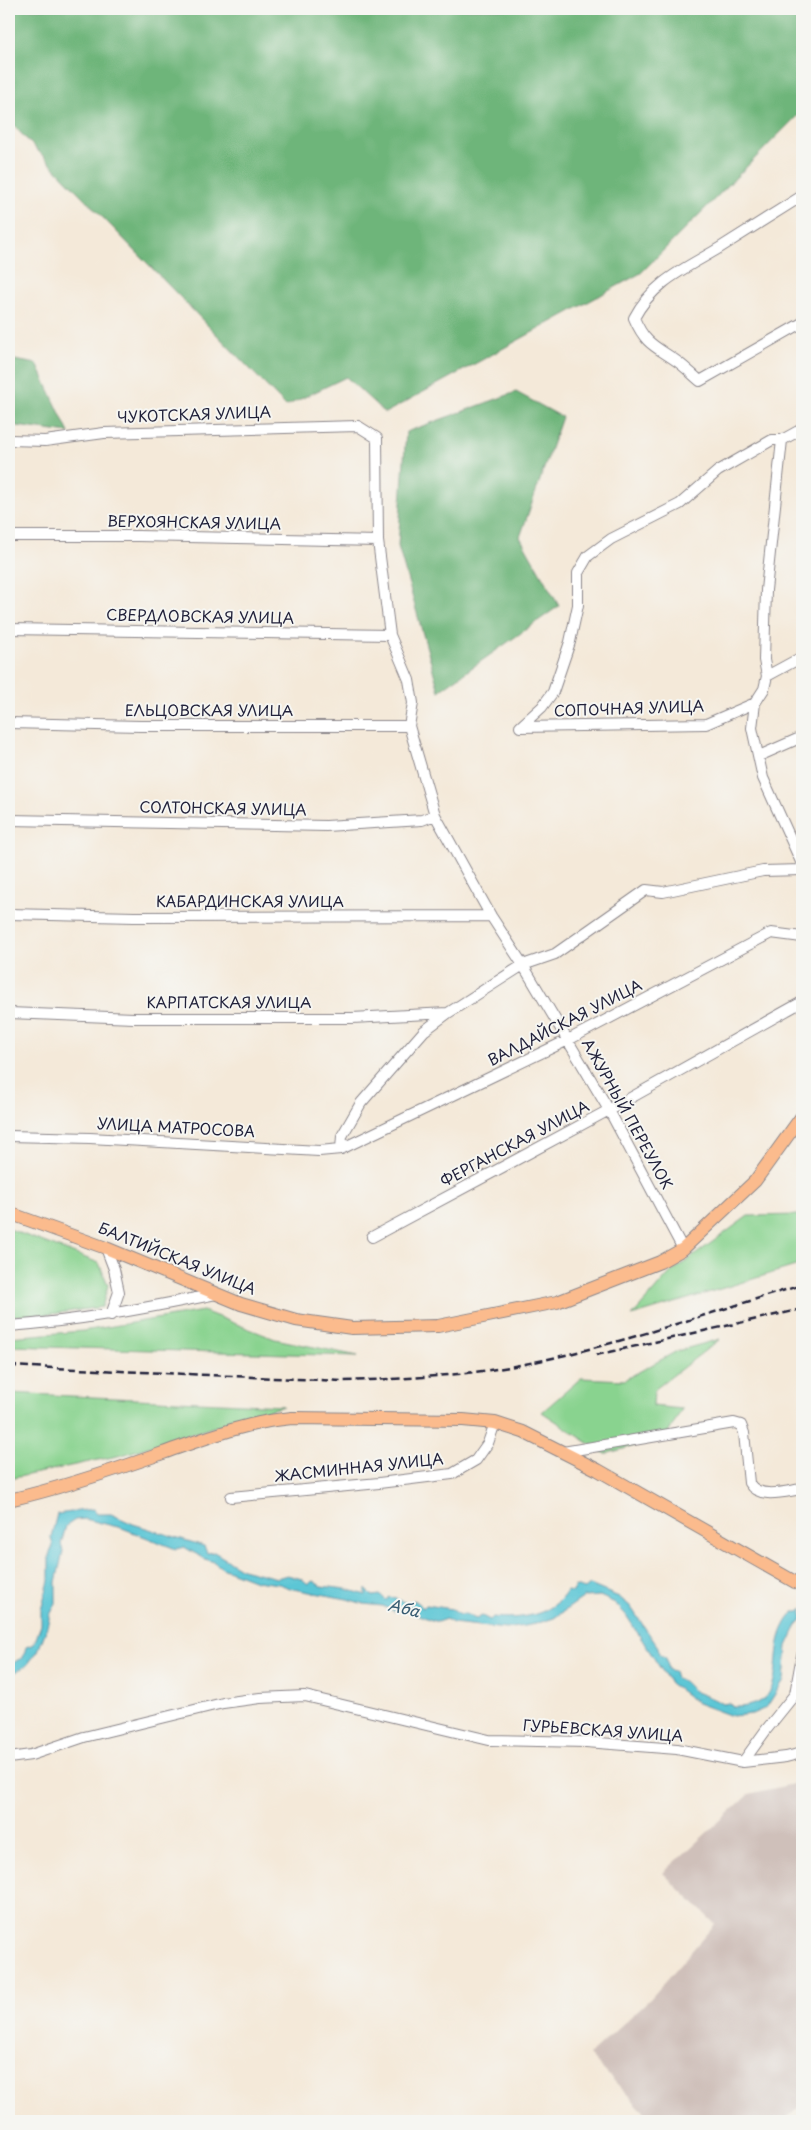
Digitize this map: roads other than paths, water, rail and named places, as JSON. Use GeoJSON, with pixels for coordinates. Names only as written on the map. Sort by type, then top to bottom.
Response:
{"type":"FeatureCollection","features":[{"type":"Feature","properties":{"kind":"main road","name":"БАЛТИЙСКАЯ УЛИЦА"},"geometry":{"type":"LineString","coordinates":[[10,1213],[106,1248],[241,1304],[296,1320],[352,1328],[438,1326],[557,1302],[660,1262],[683,1249],[756,1181],[802,1116]]}},
{"type":"Feature","properties":{"kind":"main road"},"geometry":{"type":"LineString","coordinates":[[9,1500],[72,1484],[233,1429],[269,1420],[292,1418],[463,1420],[495,1423],[523,1432],[563,1452],[797,1583]]}},
{"type":"Feature","properties":{"kind":"street"},"geometry":{"type":"LineString","coordinates":[[802,196],[719,248],[672,274],[643,302],[634,318],[640,332],[652,346],[679,363],[700,381],[802,323]]}},
{"type":"Feature","properties":{"kind":"street","name":"ЧУКОТСКАЯ УЛИЦА"},"geometry":{"type":"LineString","coordinates":[[9,440],[45,441],[104,433],[358,426],[377,438],[378,541]]}},
{"type":"Feature","properties":{"kind":"street"},"geometry":{"type":"LineString","coordinates":[[802,429],[782,440],[766,590],[764,660],[767,676],[764,689],[756,703],[752,728],[763,778],[802,864]]}},
{"type":"Feature","properties":{"kind":"street","name":"СОПОЧНАЯ УЛИЦА"},"geometry":{"type":"LineString","coordinates":[[756,703],[706,724],[520,727],[542,707],[553,692],[570,642],[578,605],[578,573],[588,556],[611,539],[680,504],[718,471],[772,440],[782,440]]}},
{"type":"Feature","properties":{"kind":"street","name":"ВЕРХОЯНСКАЯ УЛИЦА"},"geometry":{"type":"LineString","coordinates":[[9,536],[138,536],[378,541]]}},
{"type":"Feature","properties":{"kind":"street"},"geometry":{"type":"LineString","coordinates":[[378,541],[390,635],[409,680],[413,704],[409,726]]}},
{"type":"Feature","properties":{"kind":"street","name":"СВЕРДЛОВСКАЯ УЛИЦА"},"geometry":{"type":"LineString","coordinates":[[9,630],[390,635]]}},
{"type":"Feature","properties":{"kind":"street"},"geometry":{"type":"LineString","coordinates":[[767,676],[802,657]]}},
{"type":"Feature","properties":{"kind":"street","name":"ЕЛЬЦОВСКАЯ УЛИЦА"},"geometry":{"type":"LineString","coordinates":[[9,723],[140,726],[409,726]]}},
{"type":"Feature","properties":{"kind":"street","name":"АЖУРНЫЙ ПЕРЕУЛОК"},"geometry":{"type":"LineString","coordinates":[[409,726],[435,815],[491,916],[523,965],[609,1110],[683,1249]]}},
{"type":"Feature","properties":{"kind":"street"},"geometry":{"type":"LineString","coordinates":[[759,756],[802,736]]}},
{"type":"Feature","properties":{"kind":"street","name":"СОЛТОНСКАЯ УЛИЦА"},"geometry":{"type":"LineString","coordinates":[[9,820],[326,826],[422,820],[435,815]]}},
{"type":"Feature","properties":{"kind":"street","name":"КАРПАТСКАЯ УЛИЦА"},"geometry":{"type":"LineString","coordinates":[[341,1149],[342,1136],[361,1103],[424,1031],[448,1013],[523,965],[555,954],[646,890],[662,892],[763,871],[802,870]]}},
{"type":"Feature","properties":{"kind":"street","name":"КАБАРДИНСКАЯ УЛИЦА"},"geometry":{"type":"LineString","coordinates":[[9,914],[134,917],[491,916]]}},
{"type":"Feature","properties":{"kind":"street","name":"ВАЛДАЙСКАЯ УЛИЦА"},"geometry":{"type":"LineString","coordinates":[[341,1149],[568,1040],[771,933],[802,937]]}},
{"type":"Feature","properties":{"kind":"street","name":"ФЕРГАНСКАЯ УЛИЦА"},"geometry":{"type":"LineString","coordinates":[[372,1237],[609,1110],[802,1002]]}},
{"type":"Feature","properties":{"kind":"street","name":"КАРПАТСКАЯ УЛИЦА"},"geometry":{"type":"LineString","coordinates":[[9,1013],[134,1018],[322,1018],[448,1013]]}},
{"type":"Feature","properties":{"kind":"street","name":"УЛИЦА МАТРОСОВА"},"geometry":{"type":"LineString","coordinates":[[9,1136],[90,1138],[319,1151],[341,1149]]}},
{"type":"Feature","properties":{"kind":"street"},"geometry":{"type":"LineString","coordinates":[[106,1248],[119,1292],[111,1315]]}},
{"type":"Feature","properties":{"kind":"street"},"geometry":{"type":"LineString","coordinates":[[9,1326],[52,1323],[111,1315],[216,1294]]}},
{"type":"Feature","properties":{"kind":"street","name":"ЖАСМИННАЯ УЛИЦА"},"geometry":{"type":"LineString","coordinates":[[231,1497],[452,1474],[476,1460],[488,1443],[495,1423]]}},
{"type":"Feature","properties":{"kind":"street"},"geometry":{"type":"LineString","coordinates":[[563,1452],[734,1423],[741,1425],[744,1433],[749,1483],[754,1489],[764,1493],[802,1489]]}},
{"type":"Feature","properties":{"kind":"street"},"geometry":{"type":"LineString","coordinates":[[743,1762],[795,1694],[802,1655]]}},
{"type":"Feature","properties":{"kind":"street","name":"ГУРЬЕВСКАЯ УЛИЦА"},"geometry":{"type":"LineString","coordinates":[[9,1758],[31,1755],[84,1736],[205,1707],[260,1698],[304,1696],[489,1740],[586,1742],[677,1749],[743,1762],[786,1757],[802,1753]]}},
{"type":"Feature","properties":{"kind":"water","name":"Аба"},"geometry":{"type":"Polygon","coordinates":[[[93,1509],[97,1514],[111,1514],[133,1524],[204,1546],[207,1553],[214,1552],[242,1569],[277,1578],[287,1575],[302,1579],[308,1584],[313,1581],[321,1586],[346,1589],[366,1595],[366,1589],[373,1596],[380,1595],[386,1600],[390,1597],[407,1603],[414,1600],[423,1608],[426,1605],[452,1609],[459,1615],[465,1614],[476,1619],[482,1616],[490,1620],[493,1617],[524,1617],[553,1606],[567,1591],[572,1592],[575,1586],[585,1589],[590,1585],[619,1597],[630,1606],[658,1647],[659,1654],[666,1658],[669,1670],[674,1671],[676,1678],[696,1692],[722,1704],[729,1703],[733,1707],[751,1705],[763,1699],[771,1690],[780,1638],[786,1623],[794,1612],[799,1612],[802,1608],[802,1620],[797,1625],[787,1646],[784,1680],[766,1708],[752,1714],[732,1716],[697,1703],[670,1683],[626,1615],[615,1603],[600,1596],[584,1597],[554,1618],[535,1624],[506,1629],[453,1623],[446,1619],[437,1622],[408,1611],[394,1611],[383,1606],[364,1604],[293,1589],[279,1584],[256,1581],[222,1568],[184,1547],[176,1549],[122,1528],[85,1519],[75,1520],[66,1526],[61,1544],[63,1551],[56,1582],[56,1603],[38,1651],[27,1665],[9,1676],[12,1664],[23,1658],[26,1647],[34,1644],[41,1625],[41,1610],[49,1581],[49,1555],[53,1546],[51,1537],[57,1514],[93,1509]]]}},
{"type":"Feature","properties":{"kind":"railway"},"geometry":{"type":"LineString","coordinates":[[9,1366],[342,1381],[454,1374],[498,1369],[556,1357],[662,1328],[802,1285]]}},
{"type":"Feature","properties":{"kind":"railway"},"geometry":{"type":"LineString","coordinates":[[596,1355],[802,1309]]}}]}
